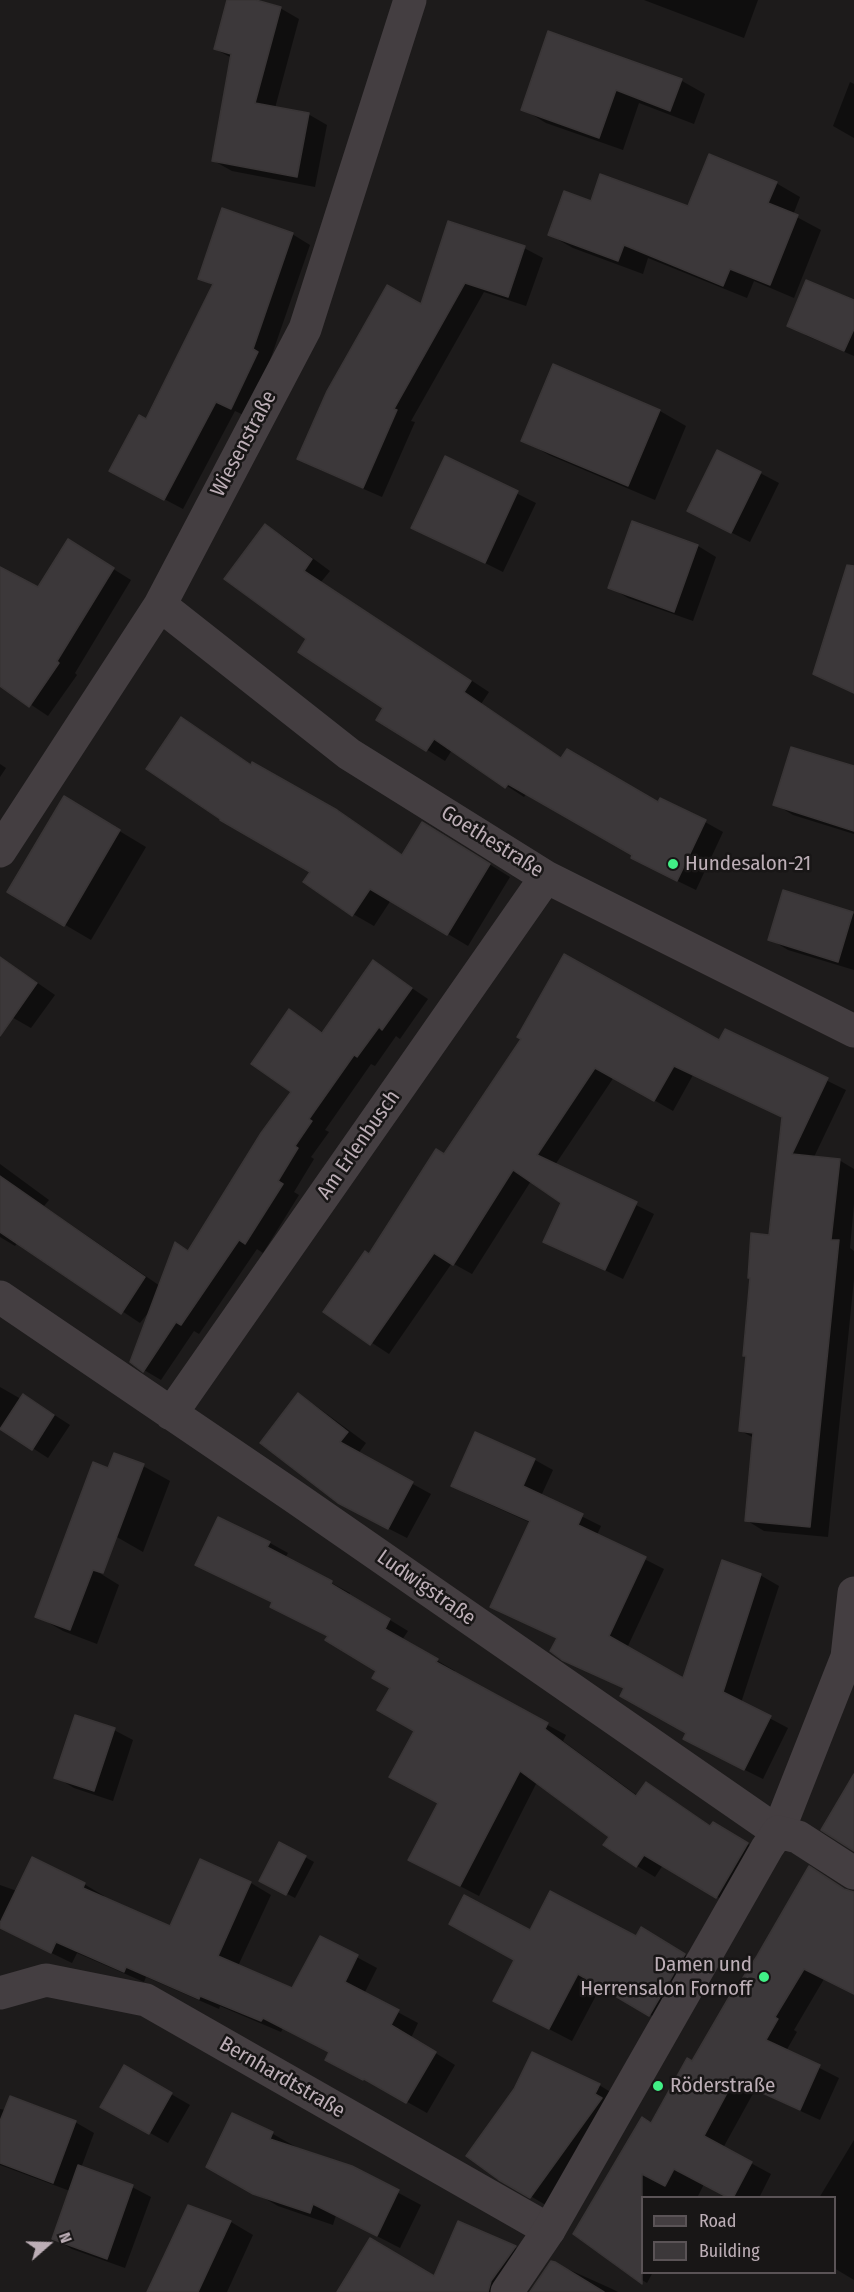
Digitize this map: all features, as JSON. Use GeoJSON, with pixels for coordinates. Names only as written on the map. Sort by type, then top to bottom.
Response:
{"type":"FeatureCollection","features":[{"type":"Feature","properties":{"kind":"street","name":"Wiesenstraße"},"geometry":{"type":"LineString","coordinates":[[0,851],[160,605],[304,329],[410,0]]}},
{"type":"Feature","properties":{"kind":"street","name":"Goethestraße"},"geometry":{"type":"LineString","coordinates":[[160,605],[349,754],[546,877],[854,1031]]}},
{"type":"Feature","properties":{"kind":"street","name":"Am Erlenbusch"},"geometry":{"type":"LineString","coordinates":[[171,1414],[546,877]]}},
{"type":"Feature","properties":{"kind":"street","name":"Ludwigstraße"},"geometry":{"type":"LineString","coordinates":[[0,1297],[296,1498],[778,1832],[798,1837],[854,1873]]}},
{"type":"Feature","properties":{"kind":"street"},"geometry":{"type":"LineString","coordinates":[[507,2292],[549,2230],[766,1848],[778,1832],[848,1658],[854,1593]]}},
{"type":"Feature","properties":{"kind":"street","name":"Bernhardtstraße"},"geometry":{"type":"LineString","coordinates":[[0,1993],[46,1980],[146,2000],[549,2230]]}},
{"type":"Feature","properties":{"kind":"building"},"geometry":{"type":"Polygon","coordinates":[[[227,0],[256,0],[281,7],[255,103],[309,113],[297,177],[212,161],[231,54],[214,49],[227,0]]]}},
{"type":"Feature","properties":{"kind":"building"},"geometry":{"type":"Polygon","coordinates":[[[548,31],[682,79],[670,111],[616,90],[599,138],[521,110],[548,31]]]}},
{"type":"Feature","properties":{"kind":"building"},"geometry":{"type":"Polygon","coordinates":[[[709,154],[777,182],[768,203],[798,215],[770,285],[730,269],[723,286],[624,245],[618,261],[548,235],[564,191],[591,201],[600,174],[688,206],[709,154]]]}},
{"type":"Feature","properties":{"kind":"building"},"geometry":{"type":"Polygon","coordinates":[[[222,208],[293,233],[253,349],[258,352],[231,409],[216,402],[164,500],[109,471],[139,415],[146,419],[213,284],[198,279],[222,208]]]}},
{"type":"Feature","properties":{"kind":"building"},"geometry":{"type":"Polygon","coordinates":[[[448,221],[525,246],[508,297],[465,283],[394,409],[397,410],[363,488],[297,459],[327,391],[387,285],[421,304],[448,221]]]}},
{"type":"Feature","properties":{"kind":"building"},"geometry":{"type":"Polygon","coordinates":[[[806,280],[854,300],[854,329],[844,351],[787,326],[806,280]]]}},
{"type":"Feature","properties":{"kind":"building"},"geometry":{"type":"Polygon","coordinates":[[[553,364],[660,410],[628,486],[521,441],[553,364]]]}},
{"type":"Feature","properties":{"kind":"building"},"geometry":{"type":"Polygon","coordinates":[[[717,450],[761,472],[731,533],[687,511],[717,450]]]}},
{"type":"Feature","properties":{"kind":"building"},"geometry":{"type":"Polygon","coordinates":[[[445,456],[518,491],[485,563],[411,528],[445,456]]]}},
{"type":"Feature","properties":{"kind":"building"},"geometry":{"type":"Polygon","coordinates":[[[632,521],[698,545],[674,612],[608,588],[632,521]]]}},
{"type":"Feature","properties":{"kind":"building"},"geometry":{"type":"Polygon","coordinates":[[[265,524],[312,559],[304,571],[471,681],[464,692],[561,758],[567,749],[658,802],[660,798],[706,820],[677,881],[631,858],[632,855],[508,784],[505,788],[434,739],[426,751],[376,720],[383,708],[298,652],[306,639],[224,579],[265,524]]]}},
{"type":"Feature","properties":{"kind":"building"},"geometry":{"type":"Polygon","coordinates":[[[68,539],[114,568],[57,661],[59,663],[29,707],[0,686],[0,567],[38,587],[68,539]]]}},
{"type":"Feature","properties":{"kind":"building"},"geometry":{"type":"Polygon","coordinates":[[[847,565],[854,566],[854,693],[813,674],[847,565]]]}},
{"type":"Feature","properties":{"kind":"building"},"geometry":{"type":"Polygon","coordinates":[[[181,717],[251,765],[252,762],[337,810],[402,855],[422,822],[490,864],[447,935],[370,889],[352,916],[303,882],[310,872],[220,820],[146,769],[181,717]]]}},
{"type":"Feature","properties":{"kind":"building"},"geometry":{"type":"Polygon","coordinates":[[[791,747],[854,766],[854,831],[773,805],[791,747]]]}},
{"type":"Feature","properties":{"kind":"building"},"geometry":{"type":"Polygon","coordinates":[[[64,796],[120,830],[64,926],[7,892],[64,796]]]}},
{"type":"Feature","properties":{"kind":"building"},"geometry":{"type":"Polygon","coordinates":[[[783,890],[853,912],[838,962],[768,940],[783,890]]]}},
{"type":"Feature","properties":{"kind":"building"},"geometry":{"type":"Polygon","coordinates":[[[564,954],[719,1040],[725,1029],[828,1078],[792,1154],[840,1159],[831,1240],[839,1240],[810,1527],[745,1521],[753,1433],[739,1431],[746,1356],[743,1356],[750,1278],[748,1278],[751,1233],[769,1235],[782,1117],[674,1066],[654,1101],[595,1068],[537,1155],[637,1202],[605,1270],[543,1242],[561,1203],[513,1170],[453,1265],[434,1253],[370,1345],[323,1312],[365,1251],[369,1254],[436,1149],[444,1154],[521,1039],[517,1037],[564,954]]]}},
{"type":"Feature","properties":{"kind":"building"},"geometry":{"type":"Polygon","coordinates":[[[0,957],[37,983],[0,1036],[0,957]]]}},
{"type":"Feature","properties":{"kind":"building"},"geometry":{"type":"Polygon","coordinates":[[[373,960],[412,988],[382,1030],[379,1027],[357,1057],[354,1055],[309,1119],[312,1121],[295,1146],[298,1148],[278,1181],[283,1184],[245,1244],[239,1240],[181,1325],[176,1322],[143,1372],[130,1362],[175,1242],[188,1251],[261,1133],[291,1092],[251,1064],[289,1009],[322,1033],[373,960]]]}},
{"type":"Feature","properties":{"kind":"building"},"geometry":{"type":"Polygon","coordinates":[[[0,1176],[145,1277],[121,1314],[0,1232],[0,1176]]]}},
{"type":"Feature","properties":{"kind":"building"},"geometry":{"type":"Polygon","coordinates":[[[298,1393],[348,1432],[340,1442],[413,1482],[388,1529],[338,1503],[260,1443],[298,1393]]]}},
{"type":"Feature","properties":{"kind":"building"},"geometry":{"type":"Polygon","coordinates":[[[23,1394],[54,1415],[32,1450],[0,1429],[23,1394]]]}},
{"type":"Feature","properties":{"kind":"building"},"geometry":{"type":"Polygon","coordinates":[[[475,1432],[535,1459],[523,1486],[583,1514],[578,1525],[646,1557],[609,1636],[683,1678],[722,1560],[761,1574],[723,1692],[771,1716],[744,1770],[683,1739],[686,1733],[620,1696],[624,1688],[562,1660],[550,1651],[557,1638],[490,1607],[530,1521],[451,1486],[475,1432]]]}},
{"type":"Feature","properties":{"kind":"building"},"geometry":{"type":"Polygon","coordinates":[[[114,1453],[144,1464],[103,1573],[93,1570],[70,1630],[35,1617],[93,1462],[108,1468],[114,1453]]]}},
{"type":"Feature","properties":{"kind":"building"},"geometry":{"type":"Polygon","coordinates":[[[218,1517],[270,1542],[267,1547],[332,1581],[331,1584],[390,1619],[385,1629],[438,1659],[436,1662],[548,1723],[545,1729],[636,1796],[646,1782],[710,1826],[713,1822],[748,1843],[716,1898],[644,1855],[636,1867],[603,1845],[609,1837],[520,1771],[460,1886],[408,1860],[438,1803],[389,1777],[414,1731],[377,1710],[390,1688],[372,1678],[376,1671],[325,1640],[328,1636],[270,1607],[272,1602],[195,1565],[218,1517]]]}},
{"type":"Feature","properties":{"kind":"building"},"geometry":{"type":"Polygon","coordinates":[[[75,1715],[115,1728],[94,1791],[54,1778],[75,1715]]]}},
{"type":"Feature","properties":{"kind":"building"},"geometry":{"type":"Polygon","coordinates":[[[854,1774],[854,1851],[821,1830],[854,1774]]]}},
{"type":"Feature","properties":{"kind":"building"},"geometry":{"type":"Polygon","coordinates":[[[279,1842],[306,1856],[286,1895],[259,1881],[279,1842]]]}},
{"type":"Feature","properties":{"kind":"building"},"geometry":{"type":"Polygon","coordinates":[[[32,1857],[85,1883],[83,1888],[170,1926],[200,1859],[251,1882],[218,1956],[292,1988],[320,1936],[358,1955],[345,1982],[399,2010],[391,2025],[436,2052],[406,2103],[325,2060],[329,2052],[263,2018],[261,2021],[200,1996],[199,1999],[126,1967],[124,1972],[56,1942],[51,1953],[0,1928],[0,1923],[32,1857]]]}},
{"type":"Feature","properties":{"kind":"building"},"geometry":{"type":"Polygon","coordinates":[[[809,1866],[844,1889],[854,1892],[854,1994],[804,1969],[775,2017],[778,2019],[766,2040],[820,2065],[800,2110],[734,2080],[704,2136],[752,2162],[734,2196],[725,2196],[674,2169],[665,2186],[642,2174],[642,2284],[573,2234],[642,2117],[651,2123],[687,2058],[692,2061],[732,1992],[757,1956],[809,1866]]]}},
{"type":"Feature","properties":{"kind":"building"},"geometry":{"type":"Polygon","coordinates":[[[550,1891],[636,1936],[641,1927],[685,1954],[649,2016],[578,1974],[549,2029],[493,2001],[514,1960],[449,1924],[464,1895],[530,1930],[550,1891]]]}},
{"type":"Feature","properties":{"kind":"building"},"geometry":{"type":"Polygon","coordinates":[[[532,2052],[600,2084],[595,2094],[602,2098],[530,2198],[499,2180],[466,2156],[514,2089],[532,2052]]]}},
{"type":"Feature","properties":{"kind":"building"},"geometry":{"type":"Polygon","coordinates":[[[124,2065],[172,2093],[149,2134],[100,2107],[124,2065]]]}},
{"type":"Feature","properties":{"kind":"building"},"geometry":{"type":"Polygon","coordinates":[[[10,2096],[76,2121],[53,2183],[0,2163],[0,2121],[10,2096]]]}},
{"type":"Feature","properties":{"kind":"building"},"geometry":{"type":"Polygon","coordinates":[[[232,2113],[273,2132],[270,2139],[352,2166],[399,2190],[377,2236],[313,2204],[310,2213],[253,2194],[206,2167],[232,2113]]]}},
{"type":"Feature","properties":{"kind":"building"},"geometry":{"type":"Polygon","coordinates":[[[78,2165],[133,2185],[107,2259],[52,2239],[78,2165]]]}},
{"type":"Feature","properties":{"kind":"building"},"geometry":{"type":"Polygon","coordinates":[[[188,2205],[231,2221],[198,2292],[147,2292],[188,2205]]]}},
{"type":"Feature","properties":{"kind":"building"},"geometry":{"type":"Polygon","coordinates":[[[458,2221],[516,2246],[491,2281],[488,2292],[337,2292],[370,2238],[434,2276],[458,2221]]]}},
{"type":"Feature","properties":{"kind":"building"},"geometry":{"type":"Polygon","coordinates":[[[551,2261],[555,2262],[604,2292],[530,2292],[551,2261]]]}},
{"type":"Feature","properties":{"kind":"place","name":"Hundesalon-21"},"geometry":{"type":"Point","coordinates":[673,864]}},
{"type":"Feature","properties":{"kind":"place","name":"Damen und Herrensalon Fornoff"},"geometry":{"type":"Point","coordinates":[764,1977]}},
{"type":"Feature","properties":{"kind":"place","name":"Röderstraße"},"geometry":{"type":"Point","coordinates":[658,2086]}}]}
